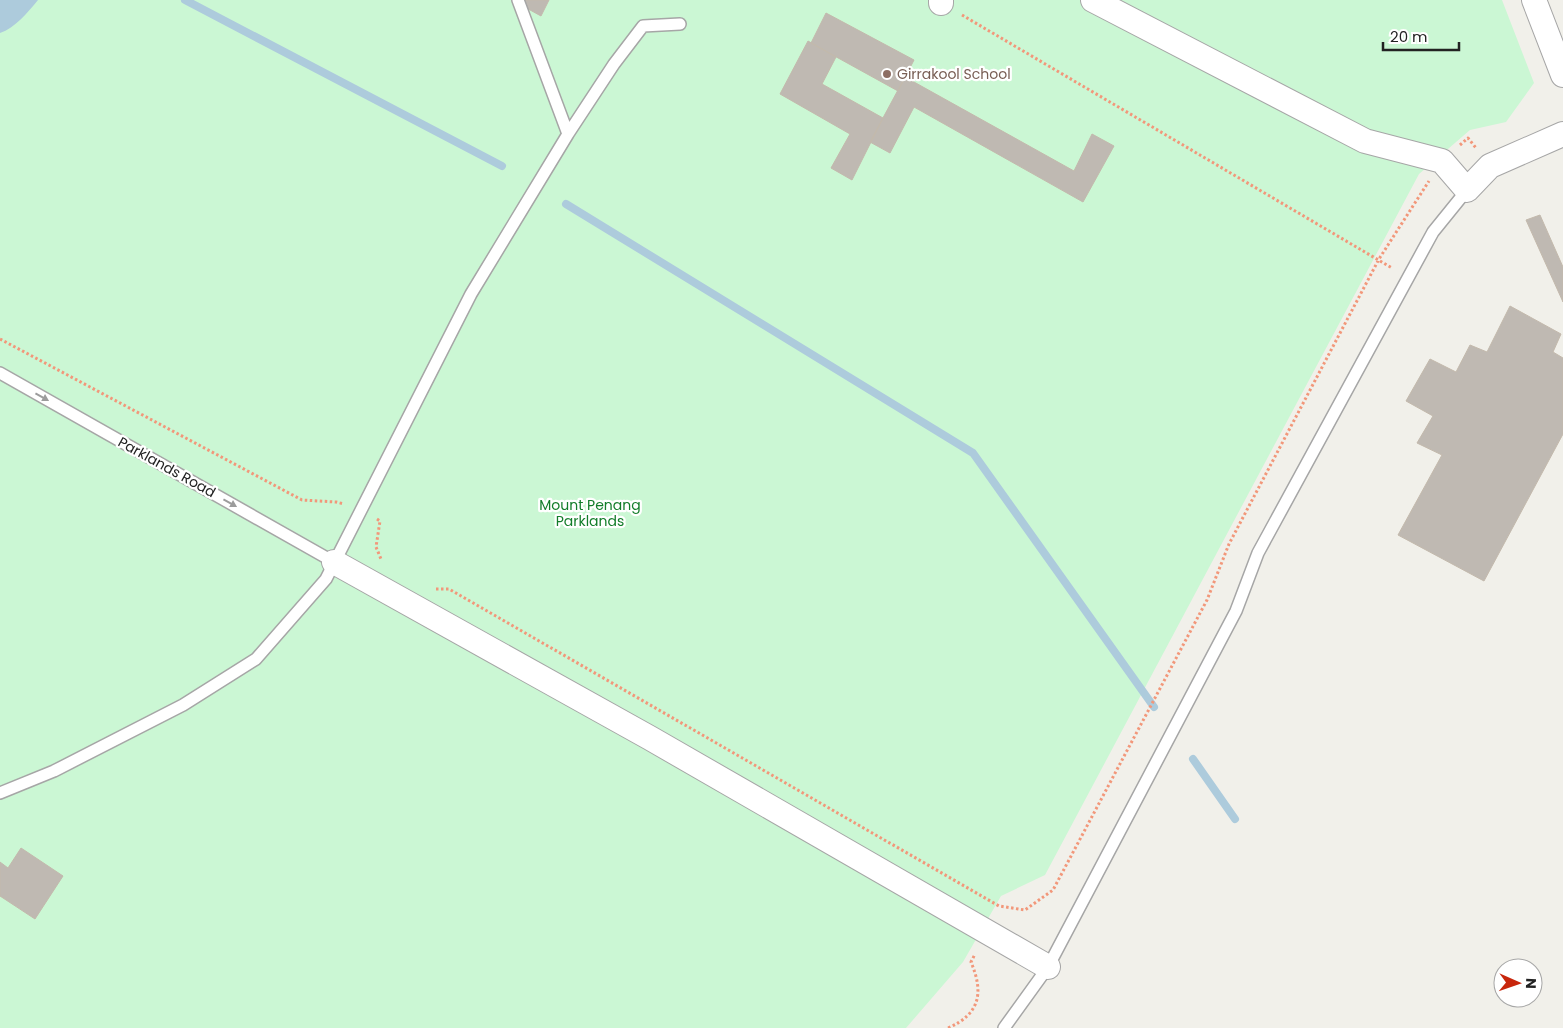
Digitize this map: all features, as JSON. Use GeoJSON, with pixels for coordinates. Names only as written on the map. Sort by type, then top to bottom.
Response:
{"type":"FeatureCollection","features":[{"type":"Feature","properties":{"kind":"street"},"geometry":{"type":"LineString","coordinates":[[1093,0],[1365,141],[1442,161],[1467,190],[1490,166],[1563,134]]}},
{"type":"Feature","properties":{"kind":"street"},"geometry":{"type":"LineString","coordinates":[[1534,0],[1563,75]]}},
{"type":"Feature","properties":{"kind":"street"},"geometry":{"type":"LineString","coordinates":[[334,562],[659,743],[1048,967]]}},
{"type":"Feature","properties":{"kind":"lane"},"geometry":{"type":"LineString","coordinates":[[518,0],[568,134]]}},
{"type":"Feature","properties":{"kind":"lane"},"geometry":{"type":"LineString","coordinates":[[0,793],[54,770],[183,706],[256,659],[326,579],[471,294],[568,134],[614,64],[643,26],[680,24]]}},
{"type":"Feature","properties":{"kind":"lane"},"geometry":{"type":"LineString","coordinates":[[1004,1028],[1048,967],[1236,611],[1258,552],[1433,232],[1467,190]]}},
{"type":"Feature","properties":{"kind":"lane","name":"Parklands Road"},"geometry":{"type":"LineString","coordinates":[[0,373],[334,562]]}},
{"type":"Feature","properties":{"kind":"path"},"geometry":{"type":"LineString","coordinates":[[941,2],[1408,278]]}},
{"type":"Feature","properties":{"kind":"path"},"geometry":{"type":"LineString","coordinates":[[432,589],[449,589],[999,906],[1025,910],[1053,890],[1207,600],[1229,544],[1378,259]]}},
{"type":"Feature","properties":{"kind":"path"},"geometry":{"type":"LineString","coordinates":[[0,339],[302,500],[336,502],[362,511],[380,521],[376,547],[383,564]]}},
{"type":"Feature","properties":{"kind":"path"},"geometry":{"type":"LineString","coordinates":[[948,1028],[959,1023],[968,1015],[978,999],[978,979],[971,962],[986,931]]}},
{"type":"Feature","properties":{"kind":"green space","name":"Mount Penang Parklands"},"geometry":{"type":"Polygon","coordinates":[[[0,0],[1502,0],[1534,83],[1506,122],[1470,130],[1419,174],[1045,875],[1001,896],[963,962],[906,1028],[0,1028],[0,0]]]}},
{"type":"Feature","properties":{"kind":"water"},"geometry":{"type":"Polygon","coordinates":[[[0,0],[38,0],[16,24],[0,33],[0,0]]]}},
{"type":"Feature","properties":{"kind":"building"},"geometry":{"type":"Polygon","coordinates":[[[524,0],[549,0],[541,16],[521,5],[524,0]]]}},
{"type":"Feature","properties":{"kind":"building"},"geometry":{"type":"Polygon","coordinates":[[[826,13],[914,60],[898,91],[811,43],[826,13]]]}},
{"type":"Feature","properties":{"kind":"building"},"geometry":{"type":"Polygon","coordinates":[[[808,41],[836,57],[822,84],[883,118],[852,180],[831,168],[850,134],[780,94],[808,41]]]}},
{"type":"Feature","properties":{"kind":"building"},"geometry":{"type":"Polygon","coordinates":[[[905,77],[1074,171],[1092,134],[1114,146],[1083,202],[914,107],[890,153],[870,142],[905,77]]]}},
{"type":"Feature","properties":{"kind":"building"},"geometry":{"type":"Polygon","coordinates":[[[1540,215],[1563,267],[1563,302],[1526,220],[1540,215]]]}},
{"type":"Feature","properties":{"kind":"building"},"geometry":{"type":"Polygon","coordinates":[[[1510,306],[1561,334],[1553,352],[1563,358],[1563,434],[1484,581],[1398,535],[1442,455],[1417,443],[1433,416],[1406,401],[1430,359],[1456,372],[1470,345],[1487,352],[1510,306]]]}},
{"type":"Feature","properties":{"kind":"building"},"geometry":{"type":"Polygon","coordinates":[[[21,848],[63,876],[35,919],[0,896],[0,862],[8,868],[21,848]]]}},
{"type":"Feature","properties":{"kind":"waterway"},"geometry":{"type":"LineString","coordinates":[[185,0],[502,166]]}},
{"type":"Feature","properties":{"kind":"waterway"},"geometry":{"type":"LineString","coordinates":[[566,204],[973,453],[1154,707]]}},
{"type":"Feature","properties":{"kind":"waterway"},"geometry":{"type":"LineString","coordinates":[[1193,759],[1235,819]]}},
{"type":"Feature","properties":{"kind":"place","name":"Girrakool School"},"geometry":{"type":"Point","coordinates":[887,74]}}]}
